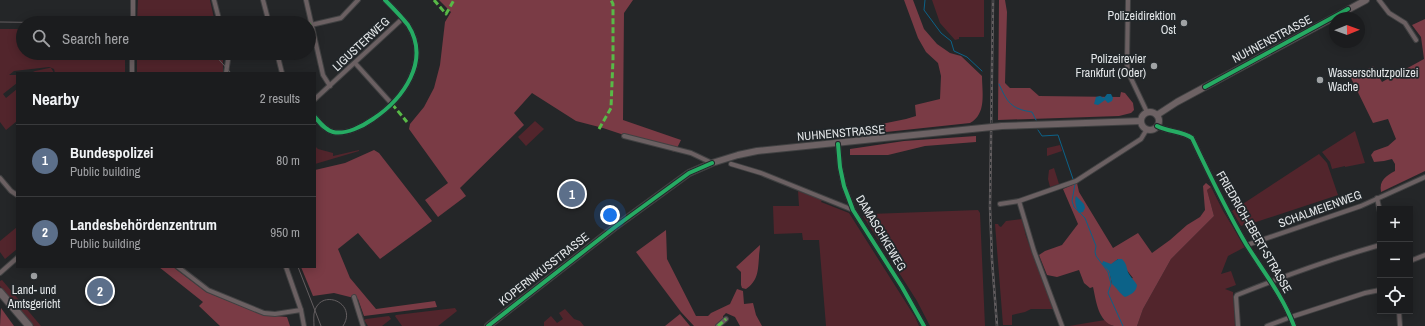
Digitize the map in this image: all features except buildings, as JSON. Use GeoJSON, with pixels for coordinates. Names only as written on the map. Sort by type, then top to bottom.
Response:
{"type":"FeatureCollection","features":[{"type":"Feature","properties":{"kind":"main road","name":"NUHNENSTRASSE"},"geometry":{"type":"LineString","coordinates":[[1157,115],[1366,0]]}},
{"type":"Feature","properties":{"kind":"main road"},"geometry":{"type":"LineString","coordinates":[[1147,112],[1153,112],[1157,115],[1159,120],[1157,126],[1153,129],[1143,127],[1141,121],[1142,116],[1147,112]]}},
{"type":"Feature","properties":{"kind":"main road","name":"NUHNENSTRASSE"},"geometry":{"type":"LineString","coordinates":[[712,163],[757,151],[838,144],[1002,126],[1141,121]]}},
{"type":"Feature","properties":{"kind":"main road","name":"KOPERNIKUSSTRASSE"},"geometry":{"type":"LineString","coordinates":[[488,326],[615,226],[689,173],[712,163]]}},
{"type":"Feature","properties":{"kind":"main road"},"geometry":{"type":"LineString","coordinates":[[0,292],[29,326]]}},
{"type":"Feature","properties":{"kind":"street"},"geometry":{"type":"LineString","coordinates":[[133,0],[133,16]]}},
{"type":"Feature","properties":{"kind":"street"},"geometry":{"type":"LineString","coordinates":[[214,0],[218,16]]}},
{"type":"Feature","properties":{"kind":"street"},"geometry":{"type":"LineString","coordinates":[[263,0],[267,16]]}},
{"type":"Feature","properties":{"kind":"street"},"geometry":{"type":"LineString","coordinates":[[306,0],[309,16]]}},
{"type":"Feature","properties":{"kind":"street"},"geometry":{"type":"LineString","coordinates":[[316,24],[340,18],[358,0]]}},
{"type":"Feature","properties":{"kind":"street"},"geometry":{"type":"LineString","coordinates":[[316,118],[327,130],[335,133],[344,132],[369,122],[392,104],[405,88],[412,74],[415,60],[413,37],[408,26],[385,0]]}},
{"type":"Feature","properties":{"kind":"street"},"geometry":{"type":"LineString","coordinates":[[1128,0],[1128,72],[1147,112]]}},
{"type":"Feature","properties":{"kind":"street"},"geometry":{"type":"LineString","coordinates":[[1379,0],[1388,13],[1405,23],[1416,40]]}},
{"type":"Feature","properties":{"kind":"street","name":"LIGUSTERWEG"},"geometry":{"type":"LineString","coordinates":[[316,98],[402,19]]}},
{"type":"Feature","properties":{"kind":"street"},"geometry":{"type":"LineString","coordinates":[[316,46],[323,75],[330,86]]}},
{"type":"Feature","properties":{"kind":"street"},"geometry":{"type":"LineString","coordinates":[[132,60],[132,72]]}},
{"type":"Feature","properties":{"kind":"street"},"geometry":{"type":"LineString","coordinates":[[226,72],[228,60]]}},
{"type":"Feature","properties":{"kind":"street"},"geometry":{"type":"LineString","coordinates":[[279,60],[282,72]]}},
{"type":"Feature","properties":{"kind":"street"},"geometry":{"type":"LineString","coordinates":[[355,63],[392,104]]}},
{"type":"Feature","properties":{"kind":"street","name":"FRIEDRICH-EBERT-STRASSE"},"geometry":{"type":"LineString","coordinates":[[1157,126],[1162,129],[1187,135],[1192,138],[1220,198],[1247,245],[1271,282],[1291,317],[1294,326]]}},
{"type":"Feature","properties":{"kind":"street"},"geometry":{"type":"LineString","coordinates":[[1000,204],[1019,201],[1076,181],[1141,139],[1147,129]]}},
{"type":"Feature","properties":{"kind":"street"},"geometry":{"type":"LineString","coordinates":[[624,136],[691,154],[712,163]]}},
{"type":"Feature","properties":{"kind":"street","name":"DAMASCHKEWEG"},"geometry":{"type":"LineString","coordinates":[[838,144],[840,168],[844,186],[853,210],[902,287],[924,326]]}},
{"type":"Feature","properties":{"kind":"street","name":"DAMASCHKEWEG"},"geometry":{"type":"LineString","coordinates":[[731,164],[761,173],[853,210]]}},
{"type":"Feature","properties":{"kind":"street","name":"SCHALMEIENWEG"},"geometry":{"type":"LineString","coordinates":[[1247,245],[1361,206],[1425,177]]}},
{"type":"Feature","properties":{"kind":"street"},"geometry":{"type":"LineString","coordinates":[[0,178],[10,191],[16,195]]}},
{"type":"Feature","properties":{"kind":"street"},"geometry":{"type":"LineString","coordinates":[[1377,198],[1379,206]]}},
{"type":"Feature","properties":{"kind":"street"},"geometry":{"type":"LineString","coordinates":[[1019,201],[1034,251],[1062,326]]}},
{"type":"Feature","properties":{"kind":"street"},"geometry":{"type":"LineString","coordinates":[[1238,326],[1237,295],[1343,256],[1377,246]]}},
{"type":"Feature","properties":{"kind":"street"},"geometry":{"type":"LineString","coordinates":[[1413,260],[1425,255]]}},
{"type":"Feature","properties":{"kind":"street"},"geometry":{"type":"LineString","coordinates":[[0,273],[16,259]]}},
{"type":"Feature","properties":{"kind":"street"},"geometry":{"type":"LineString","coordinates":[[179,268],[208,290],[264,313],[274,314],[301,310]]}},
{"type":"Feature","properties":{"kind":"street"},"geometry":{"type":"LineString","coordinates":[[286,268],[301,310],[304,326]]}},
{"type":"Feature","properties":{"kind":"street"},"geometry":{"type":"LineString","coordinates":[[1267,326],[1365,292],[1377,290]]}},
{"type":"Feature","properties":{"kind":"street"},"geometry":{"type":"LineString","coordinates":[[354,297],[363,326]]}},
{"type":"Feature","properties":{"kind":"street"},"geometry":{"type":"LineString","coordinates":[[1399,314],[1400,326]]}},
{"type":"Feature","properties":{"kind":"street"},"geometry":{"type":"LineString","coordinates":[[718,326],[726,319]]}},
{"type":"Feature","properties":{"kind":"shaded area"},"geometry":{"type":"Polygon","coordinates":[[[138,0],[210,0],[213,16],[137,16],[138,0]]]}},
{"type":"Feature","properties":{"kind":"shaded area"},"geometry":{"type":"Polygon","coordinates":[[[439,0],[633,0],[624,13],[623,120],[681,140],[675,152],[603,128],[576,121],[532,93],[514,113],[524,125],[460,188],[466,196],[438,217],[425,200],[448,183],[409,129],[410,124],[424,107],[434,88],[440,65],[445,22],[451,12],[439,0]]]}},
{"type":"Feature","properties":{"kind":"shaded area"},"geometry":{"type":"Polygon","coordinates":[[[904,0],[913,0],[924,29],[937,44],[950,53],[961,56],[982,76],[983,96],[979,114],[970,123],[858,135],[857,129],[916,116],[915,105],[940,99],[941,76],[938,63],[926,52],[918,38],[904,0]]]}},
{"type":"Feature","properties":{"kind":"shaded area"},"geometry":{"type":"Polygon","coordinates":[[[932,0],[984,0],[984,37],[959,37],[959,39],[955,40],[940,23],[932,0]]]}},
{"type":"Feature","properties":{"kind":"shaded area"},"geometry":{"type":"Polygon","coordinates":[[[999,0],[1005,0],[1007,12],[1005,83],[1010,88],[1030,88],[1039,96],[1120,97],[1121,92],[1125,93],[1133,103],[1134,110],[1131,113],[1119,116],[998,120],[999,0]]]}},
{"type":"Feature","properties":{"kind":"shaded area"},"geometry":{"type":"Polygon","coordinates":[[[1425,19],[1425,171],[1381,192],[1382,181],[1395,171],[1395,164],[1392,159],[1374,162],[1371,155],[1374,151],[1388,146],[1396,139],[1388,119],[1373,123],[1351,78],[1373,66],[1382,82],[1424,59],[1421,37],[1412,25],[1425,19]]]}},
{"type":"Feature","properties":{"kind":"shaded area"},"geometry":{"type":"Polygon","coordinates":[[[0,29],[16,29],[16,60],[125,60],[125,72],[55,72],[54,69],[49,67],[14,71],[9,75],[16,75],[16,84],[3,94],[6,98],[16,90],[16,122],[6,130],[0,122],[0,29]]]}},
{"type":"Feature","properties":{"kind":"shaded area"},"geometry":{"type":"Polygon","coordinates":[[[137,60],[223,60],[223,72],[137,72],[137,60]]]}},
{"type":"Feature","properties":{"kind":"shaded area"},"geometry":{"type":"Polygon","coordinates":[[[51,68],[53,72],[33,72],[51,68]]]}},
{"type":"Feature","properties":{"kind":"shaded area"},"geometry":{"type":"Polygon","coordinates":[[[535,121],[544,129],[526,146],[518,137],[535,121]]]}},
{"type":"Feature","properties":{"kind":"shaded area"},"geometry":{"type":"Polygon","coordinates":[[[1355,131],[1365,163],[1332,169],[1330,162],[1322,152],[1355,131]]]}},
{"type":"Feature","properties":{"kind":"shaded area"},"geometry":{"type":"Polygon","coordinates":[[[976,136],[976,142],[925,146],[888,155],[850,155],[850,149],[904,141],[976,136]]]}},
{"type":"Feature","properties":{"kind":"shaded area"},"geometry":{"type":"Polygon","coordinates":[[[1060,145],[1062,151],[1047,156],[1047,148],[1060,145]]]}},
{"type":"Feature","properties":{"kind":"shaded area"},"geometry":{"type":"Polygon","coordinates":[[[316,147],[318,149],[333,153],[333,156],[359,151],[316,164],[316,147]]]}},
{"type":"Feature","properties":{"kind":"shaded area"},"geometry":{"type":"Polygon","coordinates":[[[374,150],[379,153],[432,221],[380,259],[358,233],[338,249],[350,278],[376,309],[435,301],[437,307],[364,316],[358,299],[334,293],[313,296],[301,268],[316,268],[316,170],[345,163],[374,150]]]}},
{"type":"Feature","properties":{"kind":"shaded area"},"geometry":{"type":"Polygon","coordinates":[[[1319,154],[1327,163],[1338,195],[1241,226],[1232,211],[1319,154]]]}},
{"type":"Feature","properties":{"kind":"shaded area"},"geometry":{"type":"Polygon","coordinates":[[[1054,168],[1059,184],[1050,187],[1048,179],[1049,170],[1054,168]]]}},
{"type":"Feature","properties":{"kind":"shaded area"},"geometry":{"type":"Polygon","coordinates":[[[1077,183],[1079,192],[1113,248],[1138,233],[1152,253],[1187,225],[1200,217],[1205,210],[1203,186],[1206,183],[1211,187],[1207,190],[1214,216],[1171,259],[1143,309],[1137,326],[1114,326],[1104,320],[1097,304],[1093,287],[1090,288],[1084,283],[1079,270],[1057,277],[1047,275],[1039,255],[1045,251],[1062,245],[1078,224],[1063,189],[1077,183]],[[1118,259],[1110,267],[1112,284],[1133,278],[1118,259]]]}},
{"type":"Feature","properties":{"kind":"shaded area"},"geometry":{"type":"Polygon","coordinates":[[[1211,187],[1223,211],[1245,247],[1228,256],[1221,274],[1231,271],[1236,285],[1225,289],[1233,292],[1235,326],[1137,326],[1143,309],[1171,259],[1214,216],[1207,190],[1211,187]]]}},
{"type":"Feature","properties":{"kind":"shaded area"},"geometry":{"type":"Polygon","coordinates":[[[798,191],[822,200],[821,202],[849,213],[915,317],[919,326],[826,326],[819,240],[803,240],[802,233],[774,234],[773,206],[799,206],[798,191]]]}},
{"type":"Feature","properties":{"kind":"shaded area"},"geometry":{"type":"Polygon","coordinates":[[[978,210],[980,213],[985,326],[930,326],[917,301],[863,216],[870,214],[978,210]]]}},
{"type":"Feature","properties":{"kind":"shaded area"},"geometry":{"type":"Polygon","coordinates":[[[1022,219],[1026,236],[1053,309],[1031,309],[1012,315],[1012,325],[1003,325],[995,224],[998,224],[1001,227],[1006,221],[1022,219]]]}},
{"type":"Feature","properties":{"kind":"shaded area"},"geometry":{"type":"Polygon","coordinates":[[[16,228],[16,250],[5,259],[0,252],[0,241],[16,228]]]}},
{"type":"Feature","properties":{"kind":"shaded area"},"geometry":{"type":"Polygon","coordinates":[[[666,230],[667,259],[696,316],[708,316],[730,304],[737,289],[743,291],[744,304],[753,303],[756,315],[762,326],[740,326],[735,317],[726,313],[723,316],[723,320],[715,326],[694,326],[681,312],[636,252],[666,230]]]}},
{"type":"Feature","properties":{"kind":"shaded area"},"geometry":{"type":"Polygon","coordinates":[[[760,245],[758,271],[755,279],[746,289],[742,288],[741,272],[736,267],[760,245]]]}},
{"type":"Feature","properties":{"kind":"shaded area"},"geometry":{"type":"Polygon","coordinates":[[[160,268],[174,268],[206,292],[248,309],[265,315],[287,317],[290,326],[220,326],[199,306],[203,302],[160,268]]]}},
{"type":"Feature","properties":{"kind":"shaded area"},"geometry":{"type":"Polygon","coordinates":[[[2,280],[41,326],[34,326],[0,286],[0,281],[2,280]]]}},
{"type":"Feature","properties":{"kind":"shaded area"},"geometry":{"type":"Polygon","coordinates":[[[1,308],[14,326],[0,326],[1,308]]]}},
{"type":"Feature","properties":{"kind":"shaded area"},"geometry":{"type":"Polygon","coordinates":[[[455,308],[457,311],[438,326],[402,326],[395,316],[396,315],[455,308]]]}},
{"type":"Feature","properties":{"kind":"shaded area"},"geometry":{"type":"Polygon","coordinates":[[[565,309],[574,319],[580,321],[584,326],[544,326],[544,322],[551,316],[557,323],[563,319],[559,313],[565,309]]]}},
{"type":"Feature","properties":{"kind":"shaded area"},"geometry":{"type":"Polygon","coordinates":[[[680,314],[690,326],[665,326],[680,314]]]}},
{"type":"Feature","properties":{"kind":"shaded area"},"geometry":{"type":"Polygon","coordinates":[[[389,316],[391,319],[382,326],[368,326],[364,320],[366,319],[389,316]]]}},
{"type":"Feature","properties":{"kind":"shaded area"},"geometry":{"type":"Polygon","coordinates":[[[1105,320],[1113,326],[1069,326],[1105,320]]]}},
{"type":"Feature","properties":{"kind":"water"},"geometry":{"type":"Polygon","coordinates":[[[1107,94],[1111,94],[1113,98],[1112,101],[1108,103],[1105,100],[1098,105],[1094,104],[1096,97],[1100,96],[1104,98],[1107,94]]]}},
{"type":"Feature","properties":{"kind":"water"},"geometry":{"type":"Polygon","coordinates":[[[1076,196],[1084,204],[1085,208],[1083,212],[1079,213],[1077,209],[1075,202],[1076,196]]]}},
{"type":"Feature","properties":{"kind":"water"},"geometry":{"type":"Polygon","coordinates":[[[1118,259],[1122,259],[1124,261],[1129,274],[1137,285],[1136,289],[1130,295],[1125,297],[1112,284],[1109,271],[1102,264],[1103,261],[1111,264],[1118,259]]]}},
{"type":"Feature","properties":{"kind":"waterway"},"geometry":{"type":"LineString","coordinates":[[925,0],[924,10],[941,33],[951,41],[954,51],[967,57],[982,71]]}},
{"type":"Feature","properties":{"kind":"waterway"},"geometry":{"type":"LineString","coordinates":[[999,84],[1007,100],[1014,107],[1032,112],[1036,120]]}},
{"type":"Feature","properties":{"kind":"waterway"},"geometry":{"type":"LineString","coordinates":[[1038,130],[1042,136],[1058,135],[1073,179]]}},
{"type":"Feature","properties":{"kind":"waterway"},"geometry":{"type":"LineString","coordinates":[[1075,184],[1072,201],[1074,207],[1085,218],[1096,246],[1096,256],[1108,272],[1111,284],[1108,293],[1123,326]]}},
{"type":"Feature","properties":{"kind":"tram line"},"geometry":{"type":"LineString","coordinates":[[0,22],[16,22]]}},
{"type":"Feature","properties":{"kind":"tram line"},"geometry":{"type":"LineString","coordinates":[[219,60],[230,72]]}},
{"type":"Feature","properties":{"kind":"tram line"},"geometry":{"type":"LineString","coordinates":[[298,268],[321,326]]}},
{"type":"Feature","properties":{"kind":"tram line"},"geometry":{"type":"LineString","coordinates":[[314,326],[314,312],[319,303],[325,300],[331,300],[343,305],[346,311],[346,318],[343,326]]}},
{"type":"Feature","properties":{"kind":"railway"},"geometry":{"type":"LineString","coordinates":[[993,0],[990,207],[997,326]]}},
{"type":"Feature","properties":{"kind":"marked path"},"geometry":{"type":"LineString","coordinates":[[434,0],[446,14],[454,0]]}},
{"type":"Feature","properties":{"kind":"marked path"},"geometry":{"type":"LineString","coordinates":[[599,129],[611,108],[613,59],[613,4],[611,0]]}},
{"type":"Feature","properties":{"kind":"marked path"},"geometry":{"type":"LineString","coordinates":[[392,104],[407,122]]}},
{"type":"Feature","properties":{"kind":"marked path"},"geometry":{"type":"LineString","coordinates":[[718,326],[726,319]]}},
{"type":"Feature","properties":{"kind":"cycle path"},"geometry":{"type":"LineString","coordinates":[[316,118],[330,131],[338,133],[349,131],[373,119],[384,111],[403,90],[415,65],[416,52],[414,39],[408,25],[385,0]]}},
{"type":"Feature","properties":{"kind":"cycle path"},"geometry":{"type":"LineString","coordinates":[[1205,87],[1348,9]]}},
{"type":"Feature","properties":{"kind":"cycle path"},"geometry":{"type":"LineString","coordinates":[[1157,126],[1192,138],[1211,178],[1246,244],[1284,304],[1294,326]]}},
{"type":"Feature","properties":{"kind":"cycle path"},"geometry":{"type":"LineString","coordinates":[[838,144],[840,167],[844,186],[853,210],[902,287],[924,326]]}},
{"type":"Feature","properties":{"kind":"cycle path"},"geometry":{"type":"LineString","coordinates":[[488,326],[615,227],[689,173],[712,163]]}},
{"type":"Feature","properties":{"kind":"place","name":"Polizeidirektion Ost"},"geometry":{"type":"Point","coordinates":[1184,23]}},
{"type":"Feature","properties":{"kind":"place","name":"Polizeirevier Frankfurt (Oder)"},"geometry":{"type":"Point","coordinates":[1154,66]}},
{"type":"Feature","properties":{"kind":"place","name":"Wasserschutzpolizei Wache"},"geometry":{"type":"Point","coordinates":[1320,80]}},
{"type":"Feature","properties":{"kind":"place","name":"Bundespolizei"},"geometry":{"type":"Point","coordinates":[572,194]}},
{"type":"Feature","properties":{"kind":"place","name":"Land- und Amtsgericht"},"geometry":{"type":"Point","coordinates":[34,276]}},
{"type":"Feature","properties":{"kind":"place","name":"Landesbehördenzentrum"},"geometry":{"type":"Point","coordinates":[100,291]}}]}
